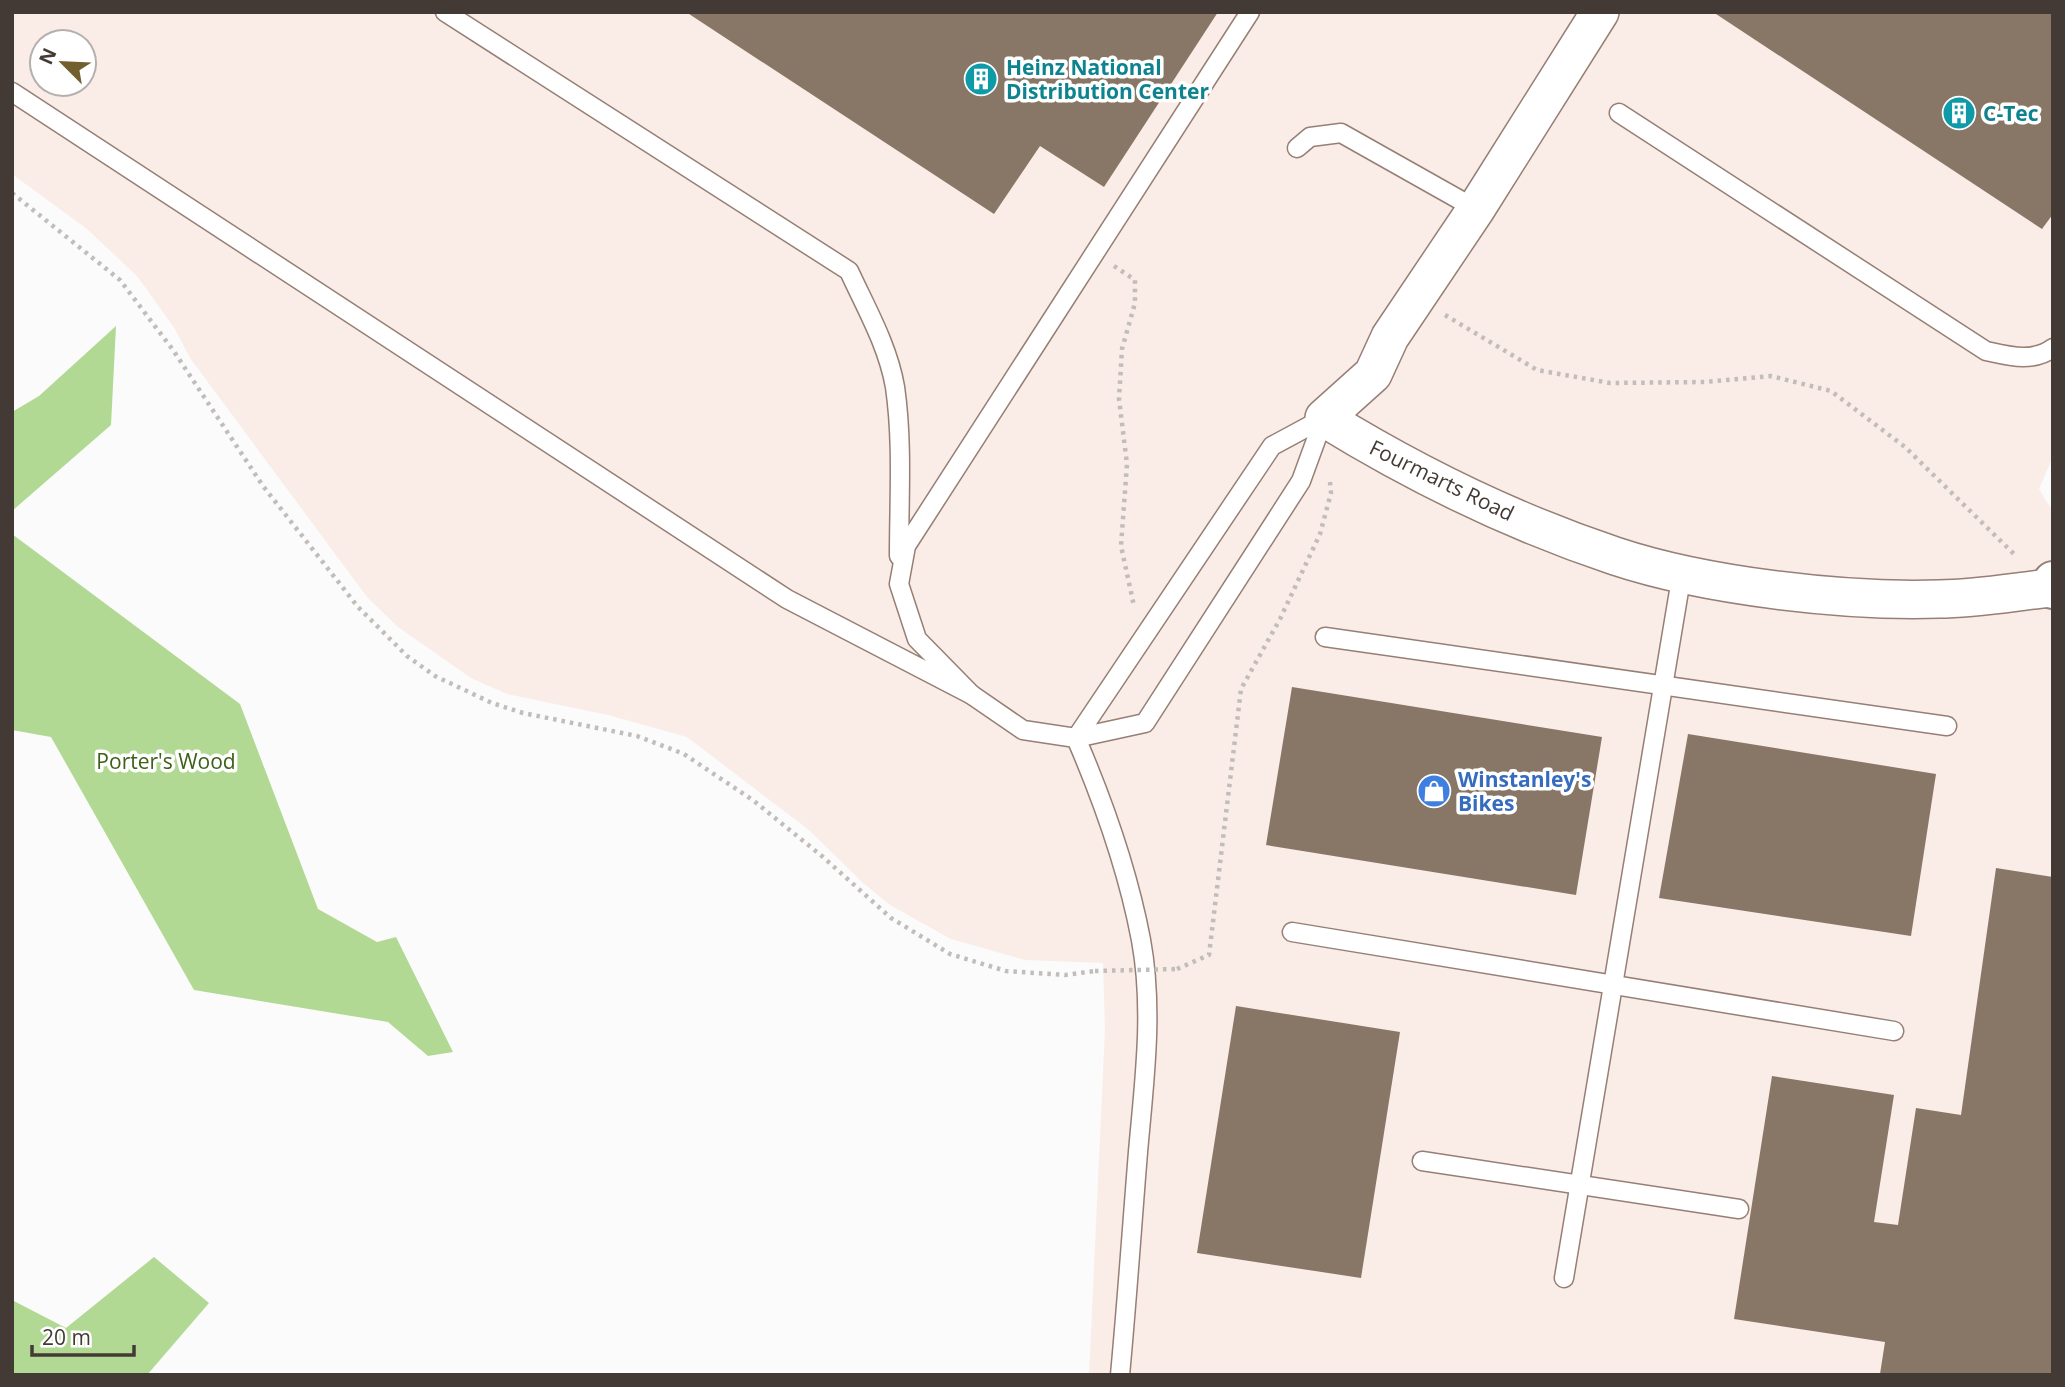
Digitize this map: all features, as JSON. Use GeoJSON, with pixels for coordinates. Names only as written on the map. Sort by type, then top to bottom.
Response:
{"type":"FeatureCollection","features":[{"type":"Feature","properties":{"kind":"street"},"geometry":{"type":"LineString","coordinates":[[1324,418],[1373,374],[1390,337],[1476,209],[1600,12]]}},
{"type":"Feature","properties":{"kind":"street","name":"Fourmarts Road"},"geometry":{"type":"LineString","coordinates":[[1324,418],[1380,453],[1494,508],[1616,556],[1682,573],[1730,582],[1843,596],[1940,599],[2052,586]]}},
{"type":"Feature","properties":{"kind":"lane"},"geometry":{"type":"LineString","coordinates":[[445,12],[849,271],[881,340],[895,386],[899,464],[899,584],[917,639],[972,695]]}},
{"type":"Feature","properties":{"kind":"lane"},"geometry":{"type":"LineString","coordinates":[[899,584],[906,546],[1250,12]]}},
{"type":"Feature","properties":{"kind":"lane"},"geometry":{"type":"LineString","coordinates":[[12,92],[787,599],[972,695],[1023,730],[1076,738],[1145,723],[1301,481],[1324,418]]}},
{"type":"Feature","properties":{"kind":"lane"},"geometry":{"type":"LineString","coordinates":[[1619,114],[1986,351],[2015,358],[2042,356],[2053,348]]}},
{"type":"Feature","properties":{"kind":"lane"},"geometry":{"type":"LineString","coordinates":[[1297,148],[1310,137],[1341,134],[1374,149],[1476,209]]}},
{"type":"Feature","properties":{"kind":"lane"},"geometry":{"type":"LineString","coordinates":[[1076,738],[1272,446],[1324,418]]}},
{"type":"Feature","properties":{"kind":"lane"},"geometry":{"type":"LineString","coordinates":[[1564,1278],[1682,573]]}},
{"type":"Feature","properties":{"kind":"lane"},"geometry":{"type":"LineString","coordinates":[[1325,637],[1947,726]]}},
{"type":"Feature","properties":{"kind":"lane"},"geometry":{"type":"LineString","coordinates":[[1076,738],[1098,790],[1125,874],[1141,941],[1147,990],[1145,1074],[1120,1375]]}},
{"type":"Feature","properties":{"kind":"lane"},"geometry":{"type":"LineString","coordinates":[[1292,932],[1894,1031]]}},
{"type":"Feature","properties":{"kind":"lane"},"geometry":{"type":"LineString","coordinates":[[1422,1161],[1739,1209]]}},
{"type":"Feature","properties":{"kind":"path"},"geometry":{"type":"LineString","coordinates":[[12,193],[120,280],[173,349],[263,486],[358,607],[407,656],[435,676],[492,703],[523,713],[636,736],[684,754],[754,801],[824,857],[891,918],[950,954],[1006,971],[1055,975],[1177,969],[1209,956],[1241,689],[1280,619],[1320,534],[1331,493],[1329,480]]}},
{"type":"Feature","properties":{"kind":"path"},"geometry":{"type":"LineString","coordinates":[[1094,254],[1135,281],[1135,303],[1122,349],[1119,399],[1127,464],[1121,546],[1135,609],[1151,629]]}},
{"type":"Feature","properties":{"kind":"path"},"geometry":{"type":"LineString","coordinates":[[1416,298],[1537,370],[1610,383],[1705,382],[1770,376],[1831,391],[1905,447],[2052,586]]}},
{"type":"Feature","properties":{"kind":"shaded area"},"geometry":{"type":"Polygon","coordinates":[[[12,12],[2053,12],[2053,456],[2039,489],[2053,512],[2053,1375],[1089,1375],[1105,1030],[1103,963],[1025,960],[951,939],[890,905],[863,883],[809,830],[687,737],[608,715],[507,694],[471,678],[398,627],[367,597],[190,358],[175,329],[137,276],[87,229],[12,174],[12,12]]]}},
{"type":"Feature","properties":{"kind":"green space"},"geometry":{"type":"Polygon","coordinates":[[[116,326],[111,425],[12,511],[12,412],[39,396],[116,326]]]}},
{"type":"Feature","properties":{"kind":"green space","name":"Porter's Wood"},"geometry":{"type":"Polygon","coordinates":[[[12,534],[240,704],[318,909],[377,942],[396,937],[453,1052],[428,1056],[388,1022],[194,990],[51,737],[12,730],[12,534]]]}},
{"type":"Feature","properties":{"kind":"green space"},"geometry":{"type":"Polygon","coordinates":[[[154,1257],[209,1303],[147,1375],[12,1375],[12,1300],[66,1328],[154,1257]]]}},
{"type":"Feature","properties":{"kind":"building","name":"Heinz National Distribution Center"},"geometry":{"type":"Polygon","coordinates":[[[686,12],[1218,12],[1104,187],[1040,146],[994,214],[686,12]]]}},
{"type":"Feature","properties":{"kind":"building","name":"C-Tec"},"geometry":{"type":"Polygon","coordinates":[[[1713,12],[2053,12],[2053,214],[2042,229],[1713,12]]]}},
{"type":"Feature","properties":{"kind":"building","name":"Winstanley's Bikes"},"geometry":{"type":"Polygon","coordinates":[[[1292,687],[1602,737],[1576,895],[1266,845],[1292,687]]]}},
{"type":"Feature","properties":{"kind":"building"},"geometry":{"type":"Polygon","coordinates":[[[1688,734],[1936,774],[1911,936],[1659,898],[1688,734]]]}},
{"type":"Feature","properties":{"kind":"building"},"geometry":{"type":"Polygon","coordinates":[[[1996,868],[2053,877],[2053,1375],[1880,1374],[1885,1342],[1734,1319],[1772,1076],[1894,1095],[1874,1222],[1898,1225],[1916,1108],[1961,1115],[1996,868]]]}},
{"type":"Feature","properties":{"kind":"building"},"geometry":{"type":"Polygon","coordinates":[[[1236,1006],[1400,1032],[1361,1278],[1197,1253],[1236,1006]]]}},
{"type":"Feature","properties":{"kind":"place","name":"Heinz National Distribution Center"},"geometry":{"type":"Point","coordinates":[981,79]}},
{"type":"Feature","properties":{"kind":"place","name":"C-Tec"},"geometry":{"type":"Point","coordinates":[1959,113]}},
{"type":"Feature","properties":{"kind":"place","name":"Winstanley's Bikes"},"geometry":{"type":"Point","coordinates":[1434,791]}}]}
